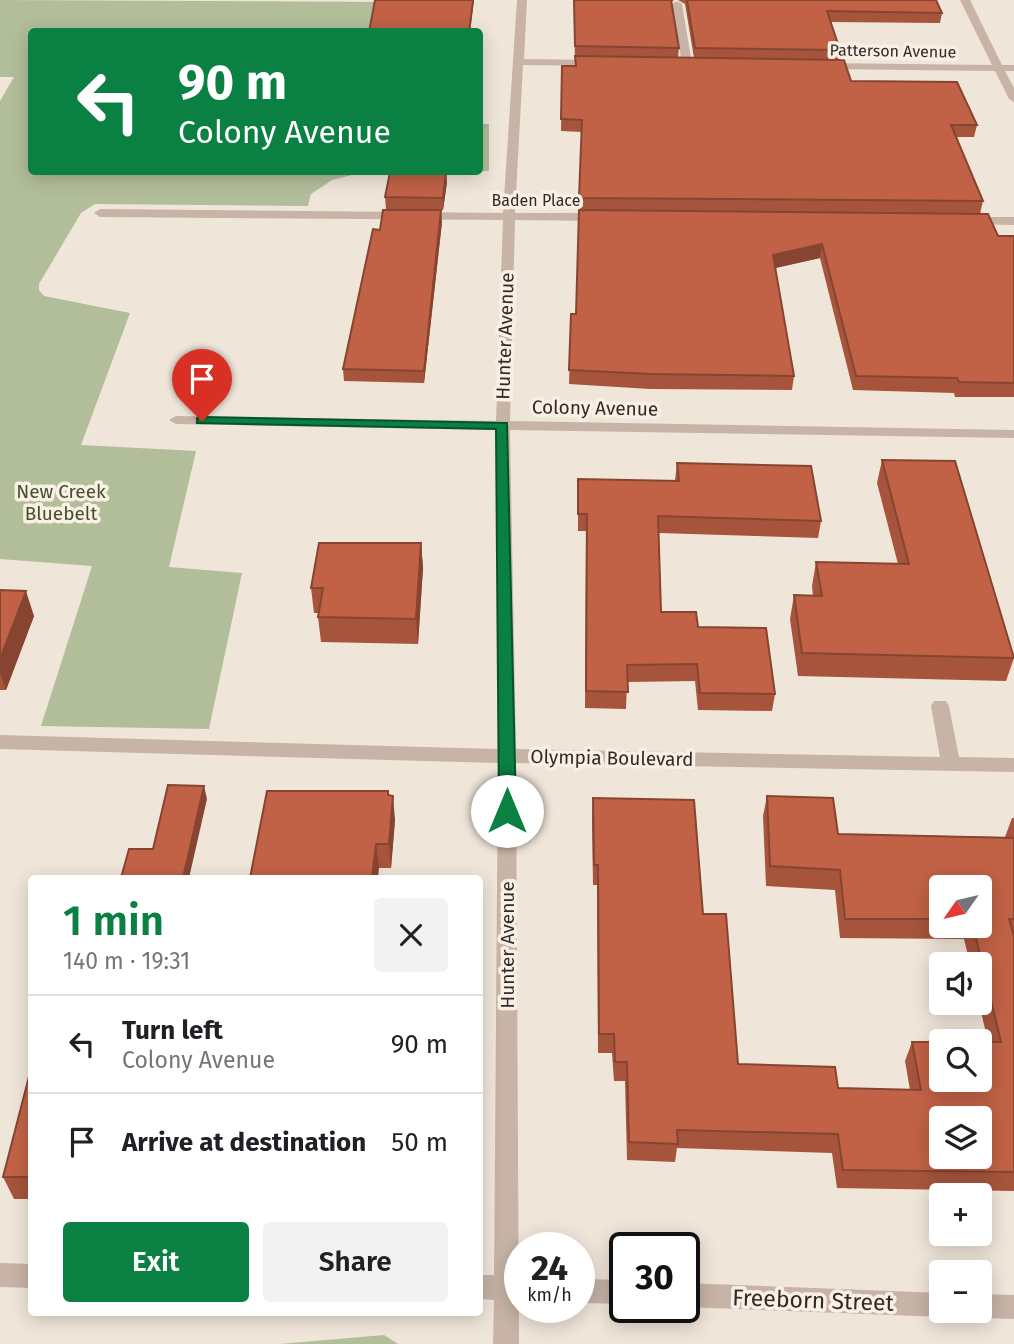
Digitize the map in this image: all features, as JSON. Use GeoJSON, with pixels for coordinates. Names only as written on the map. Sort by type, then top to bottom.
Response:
{"type":"FeatureCollection","features":[{"type":"Feature","properties":{"kind":"street","name":"Hunter Avenue"},"geometry":{"type":"LineString","coordinates":[[512,1232],[503,425],[509,216],[522,0]]}},
{"type":"Feature","properties":{"kind":"street"},"geometry":{"type":"LineString","coordinates":[[965,0],[1014,99]]}},
{"type":"Feature","properties":{"kind":"street"},"geometry":{"type":"LineString","coordinates":[[677,4],[687,64]]}},
{"type":"Feature","properties":{"kind":"street"},"geometry":{"type":"LineString","coordinates":[[520,62],[603,63]]}},
{"type":"Feature","properties":{"kind":"street"},"geometry":{"type":"LineString","coordinates":[[673,64],[701,64]]}},
{"type":"Feature","properties":{"kind":"street","name":"Patterson Avenue"},"geometry":{"type":"LineString","coordinates":[[809,65],[1014,68]]}},
{"type":"Feature","properties":{"kind":"street","name":"Baden Place"},"geometry":{"type":"LineString","coordinates":[[100,214],[610,217]]}},
{"type":"Feature","properties":{"kind":"street"},"geometry":{"type":"LineString","coordinates":[[958,220],[1014,221]]}},
{"type":"Feature","properties":{"kind":"street","name":"Colony Avenue"},"geometry":{"type":"LineString","coordinates":[[176,420],[1014,434]]}},
{"type":"Feature","properties":{"kind":"street"},"geometry":{"type":"LineString","coordinates":[[940,706],[951,764]]}},
{"type":"Feature","properties":{"kind":"street","name":"Olympia Boulevard"},"geometry":{"type":"LineString","coordinates":[[0,742],[507,756],[1014,765]]}},
{"type":"Feature","properties":{"kind":"street"},"geometry":{"type":"LineString","coordinates":[[0,1275],[28,1276]]}},
{"type":"Feature","properties":{"kind":"street"},"geometry":{"type":"LineString","coordinates":[[483,1287],[504,1288]]}},
{"type":"Feature","properties":{"kind":"street","name":"Freeborn Street"},"geometry":{"type":"LineString","coordinates":[[700,1296],[929,1304]]}},
{"type":"Feature","properties":{"kind":"street"},"geometry":{"type":"LineString","coordinates":[[992,1306],[1014,1307]]}},
{"type":"Feature","properties":{"kind":"street","name":"Hunter Avenue"},"geometry":{"type":"LineString","coordinates":[[506,1344],[509,1323]]}},
{"type":"Feature","properties":{"kind":"green space","name":"New Creek Bluebelt"},"geometry":{"type":"Polygon","coordinates":[[[0,0],[385,2],[372,28],[28,28],[28,175],[352,175],[332,180],[311,194],[308,206],[95,204],[81,213],[39,284],[39,290],[44,296],[130,313],[81,445],[196,451],[169,567],[242,573],[209,729],[41,726],[92,566],[0,559],[0,101],[14,77],[0,77],[0,0]]]}},
{"type":"Feature","properties":{"kind":"green space"},"geometry":{"type":"Polygon","coordinates":[[[483,124],[489,124],[489,171],[483,171],[483,124]]]}},
{"type":"Feature","properties":{"kind":"green space"},"geometry":{"type":"Polygon","coordinates":[[[384,1335],[398,1344],[280,1344],[384,1335]]]}},
{"type":"Feature","properties":{"kind":"building"},"geometry":{"type":"Polygon","coordinates":[[[375,0],[473,0],[470,28],[370,28],[375,0]]]}},
{"type":"Feature","properties":{"kind":"building"},"geometry":{"type":"Polygon","coordinates":[[[574,0],[671,0],[679,48],[575,46],[574,0]]]}},
{"type":"Feature","properties":{"kind":"building"},"geometry":{"type":"Polygon","coordinates":[[[687,0],[936,0],[942,13],[827,11],[840,50],[695,48],[687,0]]]}},
{"type":"Feature","properties":{"kind":"building"},"geometry":{"type":"Polygon","coordinates":[[[575,56],[844,60],[851,81],[957,82],[977,125],[951,125],[983,201],[579,198],[582,120],[561,119],[562,66],[576,66],[575,56]]]}},
{"type":"Feature","properties":{"kind":"building"},"geometry":{"type":"Polygon","coordinates":[[[389,175],[446,175],[443,198],[385,197],[389,175]]]}},
{"type":"Feature","properties":{"kind":"building"},"geometry":{"type":"Polygon","coordinates":[[[383,210],[441,210],[424,371],[343,369],[373,229],[380,230],[383,210]]]}},
{"type":"Feature","properties":{"kind":"building"},"geometry":{"type":"Polygon","coordinates":[[[579,210],[988,214],[998,236],[1014,236],[1014,383],[959,382],[957,378],[856,376],[822,244],[773,255],[794,376],[569,370],[571,314],[576,314],[579,210]]]}},
{"type":"Feature","properties":{"kind":"building"},"geometry":{"type":"Polygon","coordinates":[[[882,460],[955,461],[1014,658],[802,653],[794,595],[822,596],[816,562],[909,564],[882,460]]]}},
{"type":"Feature","properties":{"kind":"building"},"geometry":{"type":"Polygon","coordinates":[[[677,463],[811,466],[821,521],[658,516],[661,612],[696,612],[698,627],[766,628],[775,694],[700,693],[697,664],[627,665],[628,692],[586,691],[587,514],[578,514],[578,479],[679,481],[677,463]]]}},
{"type":"Feature","properties":{"kind":"building"},"geometry":{"type":"Polygon","coordinates":[[[319,543],[421,543],[416,619],[318,617],[323,588],[311,588],[319,543]]]}},
{"type":"Feature","properties":{"kind":"building"},"geometry":{"type":"Polygon","coordinates":[[[0,590],[26,591],[0,659],[0,590]]]}},
{"type":"Feature","properties":{"kind":"building"},"geometry":{"type":"Polygon","coordinates":[[[168,785],[204,786],[184,875],[122,875],[129,849],[153,849],[168,785]]]}},
{"type":"Feature","properties":{"kind":"building"},"geometry":{"type":"Polygon","coordinates":[[[267,791],[388,791],[388,795],[393,796],[389,844],[376,844],[372,875],[251,875],[267,791]]]}},
{"type":"Feature","properties":{"kind":"building"},"geometry":{"type":"Polygon","coordinates":[[[767,796],[833,798],[838,834],[1014,838],[1014,919],[1009,919],[1014,936],[1014,1172],[843,1170],[838,1134],[677,1130],[678,1144],[629,1142],[627,1062],[615,1062],[614,1034],[599,1034],[598,865],[594,865],[593,798],[694,800],[703,914],[726,914],[738,1064],[835,1067],[838,1088],[921,1090],[912,1042],[929,1042],[929,1092],[992,1092],[992,1042],[1001,1042],[992,1005],[992,952],[979,952],[976,938],[992,938],[992,875],[929,875],[929,919],[845,919],[840,870],[770,866],[767,796]]]}},
{"type":"Feature","properties":{"kind":"building"},"geometry":{"type":"Polygon","coordinates":[[[28,1080],[28,1177],[3,1177],[28,1080]]]}},
{"type":"Feature","properties":{"kind":"route"},"geometry":{"type":"LineString","coordinates":[[202,421],[503,425],[507,811]]}}]}
